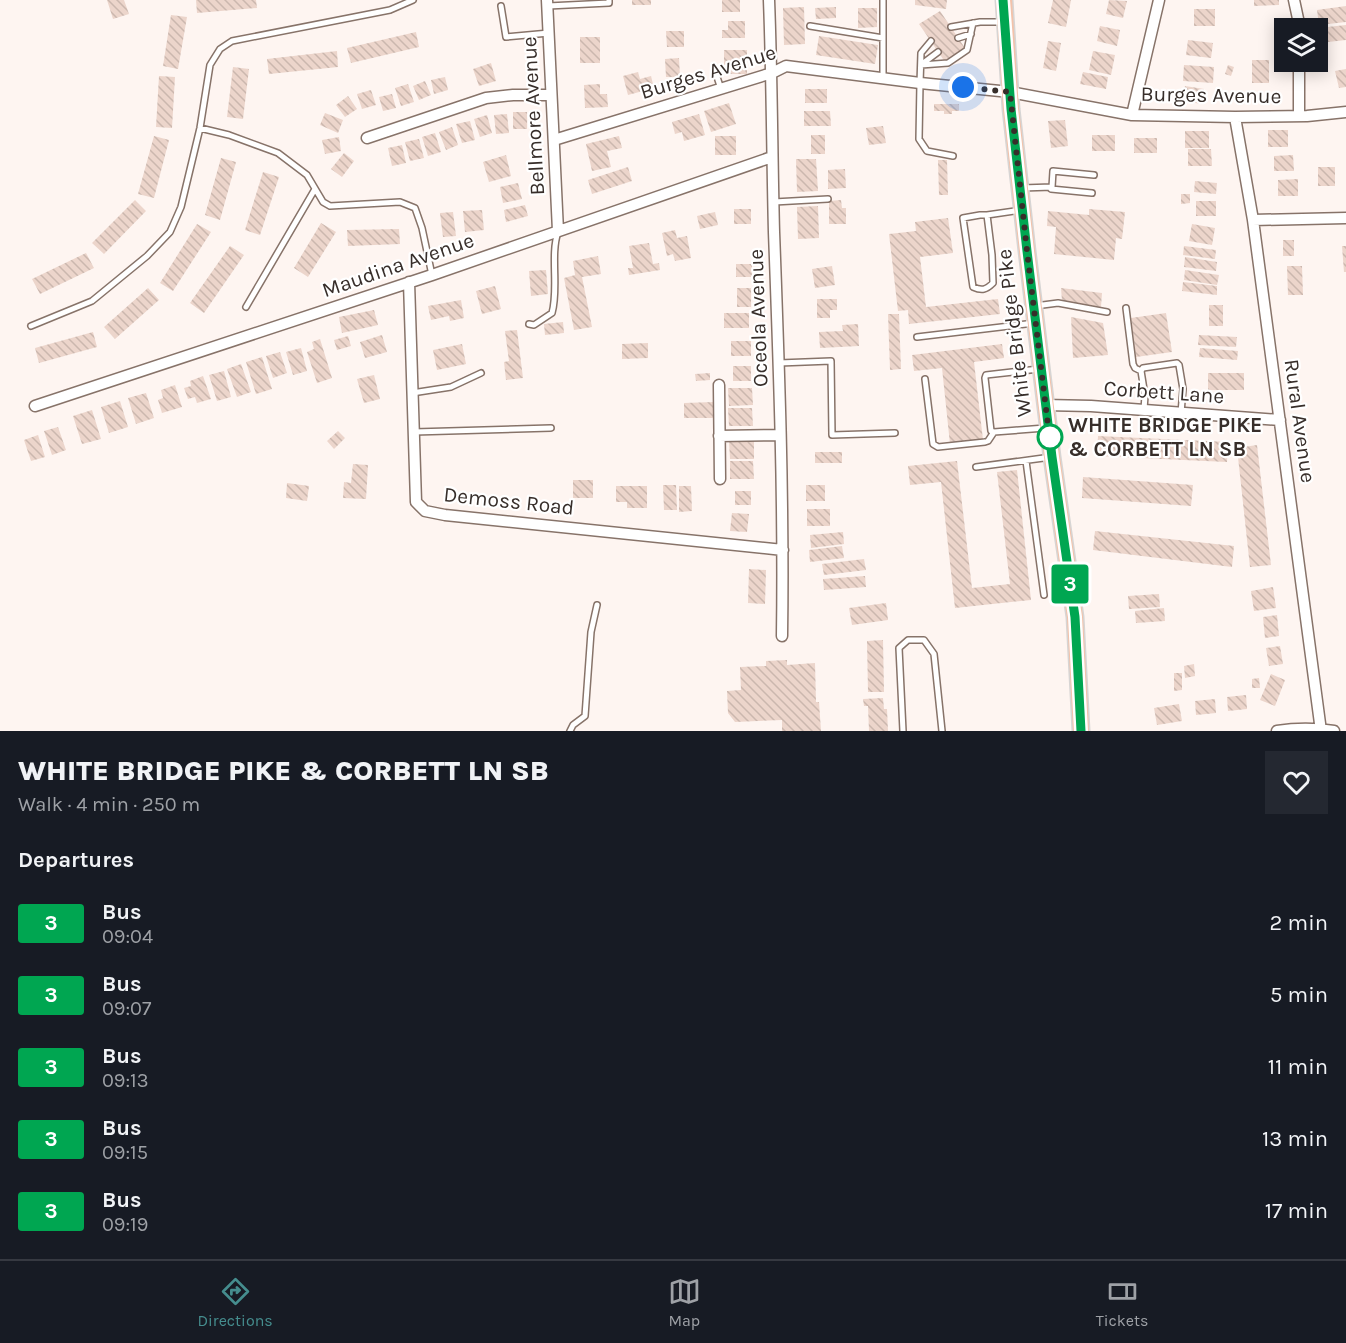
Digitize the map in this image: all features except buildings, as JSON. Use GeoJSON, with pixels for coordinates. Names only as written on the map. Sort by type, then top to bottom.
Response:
{"type":"FeatureCollection","features":[{"type":"Feature","properties":{"kind":"main road","name":"White Bridge Pike"},"geometry":{"type":"LineString","coordinates":[[1004,0],[1010,92],[1022,210],[1045,405],[1075,617],[1081,731]]}},
{"type":"Feature","properties":{"kind":"street","name":"Oceola Avenue"},"geometry":{"type":"LineString","coordinates":[[769,0],[783,550],[782,636]]}},
{"type":"Feature","properties":{"kind":"street"},"geometry":{"type":"LineString","coordinates":[[1132,115],[1159,0]]}},
{"type":"Feature","properties":{"kind":"street"},"geometry":{"type":"LineString","coordinates":[[1294,0],[1298,18]]}},
{"type":"Feature","properties":{"kind":"street","name":"Bellmore Avenue"},"geometry":{"type":"LineString","coordinates":[[547,3],[558,231]]}},
{"type":"Feature","properties":{"kind":"street","name":"Burges Avenue"},"geometry":{"type":"LineString","coordinates":[[554,140],[772,73],[786,66],[1010,92],[1132,115],[1235,117],[1303,116],[1346,112]]}},
{"type":"Feature","properties":{"kind":"street"},"geometry":{"type":"LineString","coordinates":[[1300,72],[1303,116]]}},
{"type":"Feature","properties":{"kind":"street"},"geometry":{"type":"LineString","coordinates":[[366,138],[486,98],[551,95]]}},
{"type":"Feature","properties":{"kind":"street","name":"Rural Avenue"},"geometry":{"type":"LineString","coordinates":[[1235,117],[1253,220],[1321,730]]}},
{"type":"Feature","properties":{"kind":"street","name":"Maudina Avenue"},"geometry":{"type":"LineString","coordinates":[[35,405],[432,275],[772,157]]}},
{"type":"Feature","properties":{"kind":"street"},"geometry":{"type":"LineString","coordinates":[[1253,220],[1346,218]]}},
{"type":"Feature","properties":{"kind":"street","name":"Demoss Road"},"geometry":{"type":"LineString","coordinates":[[409,282],[416,502],[425,511],[445,515],[783,550]]}},
{"type":"Feature","properties":{"kind":"street"},"geometry":{"type":"LineString","coordinates":[[718,385],[720,479]]}},
{"type":"Feature","properties":{"kind":"street","name":"Corbett Lane"},"geometry":{"type":"LineString","coordinates":[[1045,405],[1280,420]]}},
{"type":"Feature","properties":{"kind":"street"},"geometry":{"type":"LineString","coordinates":[[719,436],[780,435]]}},
{"type":"Feature","properties":{"kind":"street"},"geometry":{"type":"LineString","coordinates":[[1277,731],[1288,729],[1334,731]]}},
{"type":"Feature","properties":{"kind":"lane"},"geometry":{"type":"LineString","coordinates":[[31,326],[92,301],[147,256],[170,232],[181,207],[200,128],[210,65],[220,49],[232,42],[390,10],[413,0]]}},
{"type":"Feature","properties":{"kind":"lane"},"geometry":{"type":"LineString","coordinates":[[547,3],[609,3],[609,0]]}},
{"type":"Feature","properties":{"kind":"lane"},"geometry":{"type":"LineString","coordinates":[[883,0],[883,78]]}},
{"type":"Feature","properties":{"kind":"lane"},"geometry":{"type":"LineString","coordinates":[[501,6],[506,37],[549,33]]}},
{"type":"Feature","properties":{"kind":"lane"},"geometry":{"type":"LineString","coordinates":[[951,27],[981,22],[1005,22]]}},
{"type":"Feature","properties":{"kind":"lane"},"geometry":{"type":"LineString","coordinates":[[921,65],[948,63],[967,50],[973,24]]}},
{"type":"Feature","properties":{"kind":"lane"},"geometry":{"type":"LineString","coordinates":[[810,26],[883,38]]}},
{"type":"Feature","properties":{"kind":"lane"},"geometry":{"type":"LineString","coordinates":[[958,38],[971,34]]}},
{"type":"Feature","properties":{"kind":"lane"},"geometry":{"type":"LineString","coordinates":[[931,41],[921,53],[919,139],[927,151],[953,156]]}},
{"type":"Feature","properties":{"kind":"lane"},"geometry":{"type":"LineString","coordinates":[[921,65],[938,52]]}},
{"type":"Feature","properties":{"kind":"lane"},"geometry":{"type":"LineString","coordinates":[[715,71],[721,89]]}},
{"type":"Feature","properties":{"kind":"lane"},"geometry":{"type":"LineString","coordinates":[[200,128],[229,135],[278,153],[307,175],[323,202],[330,206],[400,202],[415,208],[422,228],[432,275]]}},
{"type":"Feature","properties":{"kind":"lane"},"geometry":{"type":"LineString","coordinates":[[1052,187],[1053,171],[1094,175]]}},
{"type":"Feature","properties":{"kind":"lane"},"geometry":{"type":"LineString","coordinates":[[1020,188],[1052,187],[1051,189],[1092,193]]}},
{"type":"Feature","properties":{"kind":"lane"},"geometry":{"type":"LineString","coordinates":[[246,307],[315,189]]}},
{"type":"Feature","properties":{"kind":"lane"},"geometry":{"type":"LineString","coordinates":[[774,202],[828,200]]}},
{"type":"Feature","properties":{"kind":"lane"},"geometry":{"type":"LineString","coordinates":[[987,215],[993,283],[986,289],[980,290],[973,287],[963,218],[1022,210]]}},
{"type":"Feature","properties":{"kind":"lane"},"geometry":{"type":"LineString","coordinates":[[529,324],[534,325],[552,313],[555,240],[558,231]]}},
{"type":"Feature","properties":{"kind":"lane"},"geometry":{"type":"LineString","coordinates":[[917,337],[1034,314],[1058,303],[1107,312]]}},
{"type":"Feature","properties":{"kind":"lane"},"geometry":{"type":"LineString","coordinates":[[1126,308],[1132,364],[1141,371]]}},
{"type":"Feature","properties":{"kind":"lane"},"geometry":{"type":"LineString","coordinates":[[779,363],[831,361],[832,435],[895,433]]}},
{"type":"Feature","properties":{"kind":"lane"},"geometry":{"type":"LineString","coordinates":[[1141,371],[1143,368],[1177,363],[1179,365],[1183,389],[1181,413]]}},
{"type":"Feature","properties":{"kind":"lane"},"geometry":{"type":"LineString","coordinates":[[1041,369],[986,375],[990,427],[994,432],[1048,428]]}},
{"type":"Feature","properties":{"kind":"lane"},"geometry":{"type":"LineString","coordinates":[[1141,371],[1145,396],[1144,410]]}},
{"type":"Feature","properties":{"kind":"lane"},"geometry":{"type":"LineString","coordinates":[[412,393],[451,387],[481,373]]}},
{"type":"Feature","properties":{"kind":"lane"},"geometry":{"type":"LineString","coordinates":[[926,379],[933,444],[943,447],[985,442],[994,432]]}},
{"type":"Feature","properties":{"kind":"lane"},"geometry":{"type":"LineString","coordinates":[[414,432],[551,428]]}},
{"type":"Feature","properties":{"kind":"lane"},"geometry":{"type":"LineString","coordinates":[[976,467],[1052,457]]}},
{"type":"Feature","properties":{"kind":"lane"},"geometry":{"type":"LineString","coordinates":[[1026,461],[1044,595]]}},
{"type":"Feature","properties":{"kind":"lane"},"geometry":{"type":"LineString","coordinates":[[570,731],[573,725],[585,716],[591,632],[597,605]]}},
{"type":"Feature","properties":{"kind":"lane"},"geometry":{"type":"LineString","coordinates":[[903,731],[899,648],[908,640],[924,640],[934,654],[942,731]]}},
{"type":"Feature","properties":{"kind":"bus line","name":"3"},"geometry":{"type":"LineString","coordinates":[[1003,0],[1011,109],[1027,251],[1052,457],[1075,617],[1081,731]]}},
{"type":"Feature","properties":{"kind":"place","name":"WHITE BRIDGE PIKE & CORBETT LN SB"},"geometry":{"type":"Point","coordinates":[1050,437]}},
{"type":"Feature","properties":{"kind":"route"},"geometry":{"type":"LineString","coordinates":[[963,87],[1010,92],[1050,442],[1050,437]]}}]}
